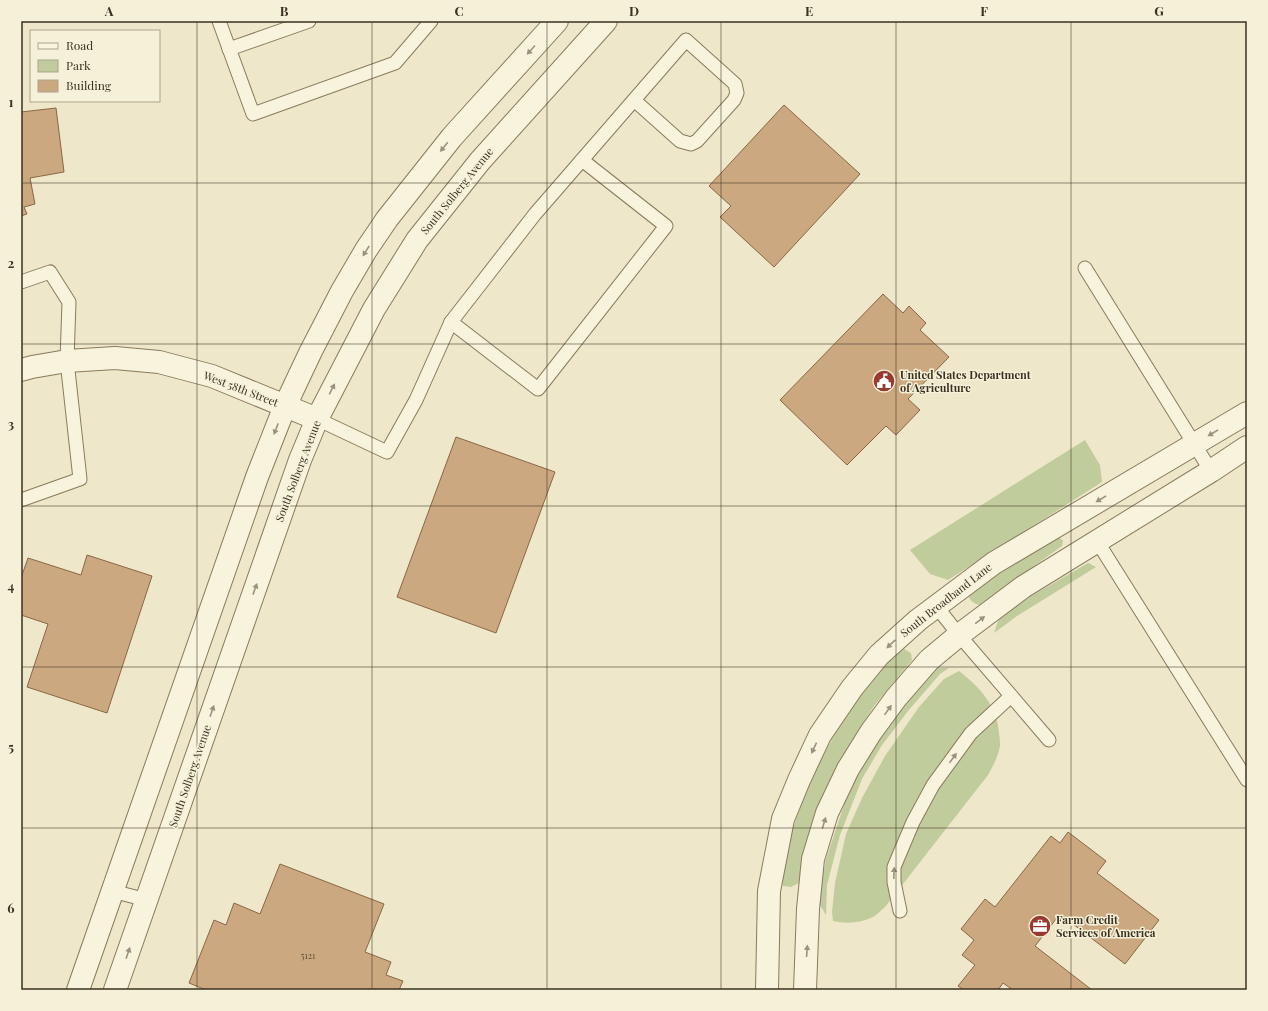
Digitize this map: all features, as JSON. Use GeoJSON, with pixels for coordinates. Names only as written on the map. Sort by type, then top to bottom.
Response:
{"type":"FeatureCollection","features":[{"type":"Feature","properties":{"kind":"street"},"geometry":{"type":"LineString","coordinates":[[78,990],[254,485],[285,406],[342,291],[366,250],[387,219],[452,137],[557,21]]}},
{"type":"Feature","properties":{"kind":"street","name":"South Solberg Avenue"},"geometry":{"type":"LineString","coordinates":[[116,990],[300,460],[317,419],[374,309],[417,240],[480,161],[606,21]]}},
{"type":"Feature","properties":{"kind":"street","name":"West 58th Street"},"geometry":{"type":"LineString","coordinates":[[21,370],[67,361],[115,358],[159,362],[212,376],[317,419]]}},
{"type":"Feature","properties":{"kind":"street","name":"South Broadband Lane"},"geometry":{"type":"LineString","coordinates":[[767,990],[769,891],[783,819],[820,735],[852,688],[879,656],[918,620],[994,563],[1247,414]]}},
{"type":"Feature","properties":{"kind":"street"},"geometry":{"type":"LineString","coordinates":[[805,990],[808,910],[813,859],[827,813],[848,769],[871,732],[896,698],[929,660],[1023,588],[1247,447]]}},
{"type":"Feature","properties":{"kind":"lane"},"geometry":{"type":"LineString","coordinates":[[219,21],[252,114],[395,63],[431,21]]}},
{"type":"Feature","properties":{"kind":"lane"},"geometry":{"type":"LineString","coordinates":[[229,49],[309,21]]}},
{"type":"Feature","properties":{"kind":"lane"},"geometry":{"type":"LineString","coordinates":[[317,419],[387,452],[416,400],[451,322],[535,214],[686,40],[735,84],[737,93],[734,100],[697,141],[691,144],[680,141],[634,100]]}},
{"type":"Feature","properties":{"kind":"lane"},"geometry":{"type":"LineString","coordinates":[[451,322],[538,389],[666,226],[582,160]]}},
{"type":"Feature","properties":{"kind":"lane"},"geometry":{"type":"LineString","coordinates":[[1084,268],[1211,471]]}},
{"type":"Feature","properties":{"kind":"lane"},"geometry":{"type":"LineString","coordinates":[[21,282],[50,272],[69,302],[67,361],[80,479],[21,500]]}},
{"type":"Feature","properties":{"kind":"lane"},"geometry":{"type":"LineString","coordinates":[[1097,541],[1247,780]]}},
{"type":"Feature","properties":{"kind":"lane"},"geometry":{"type":"LineString","coordinates":[[936,606],[959,636],[1049,740]]}},
{"type":"Feature","properties":{"kind":"lane"},"geometry":{"type":"LineString","coordinates":[[900,911],[894,882],[894,867],[913,822],[933,785],[971,733],[1011,696]]}},
{"type":"Feature","properties":{"kind":"lane"},"geometry":{"type":"LineString","coordinates":[[112,891],[147,900]]}},
{"type":"Feature","properties":{"kind":"green space"},"geometry":{"type":"Polygon","coordinates":[[[1085,440],[1100,465],[1102,482],[948,580],[930,574],[910,550],[1085,440]]]}},
{"type":"Feature","properties":{"kind":"green space"},"geometry":{"type":"Polygon","coordinates":[[[1059,537],[1063,541],[1062,546],[979,605],[973,603],[970,599],[968,595],[970,590],[1059,537]]]}},
{"type":"Feature","properties":{"kind":"green space"},"geometry":{"type":"Polygon","coordinates":[[[1088,563],[1096,567],[1017,616],[994,633],[998,621],[1004,612],[1088,563]]]}},
{"type":"Feature","properties":{"kind":"green space"},"geometry":{"type":"Polygon","coordinates":[[[898,649],[904,649],[911,653],[912,660],[874,706],[828,783],[805,853],[799,883],[791,887],[783,886],[782,880],[785,856],[796,819],[810,782],[848,712],[898,649]]]}},
{"type":"Feature","properties":{"kind":"green space"},"geometry":{"type":"Polygon","coordinates":[[[938,668],[949,668],[940,674],[908,711],[882,745],[862,779],[840,835],[827,885],[826,915],[820,905],[819,896],[826,859],[848,793],[867,756],[889,722],[938,668]]]}},
{"type":"Feature","properties":{"kind":"green space"},"geometry":{"type":"Polygon","coordinates":[[[959,671],[981,691],[991,706],[998,724],[1000,746],[998,754],[988,775],[885,907],[874,916],[864,921],[848,923],[833,921],[832,912],[835,883],[846,834],[862,798],[885,756],[919,707],[944,679],[959,671]]]}},
{"type":"Feature","properties":{"kind":"building"},"geometry":{"type":"Polygon","coordinates":[[[784,105],[860,174],[774,267],[720,217],[731,206],[709,186],[784,105]]]}},
{"type":"Feature","properties":{"kind":"building"},"geometry":{"type":"Polygon","coordinates":[[[56,108],[64,172],[30,178],[35,204],[24,207],[27,214],[21,216],[21,112],[56,108]]]}},
{"type":"Feature","properties":{"kind":"building"},"geometry":{"type":"Polygon","coordinates":[[[883,294],[903,313],[909,306],[926,323],[920,330],[949,357],[908,399],[920,410],[896,435],[886,426],[847,465],[780,400],[883,294]]]}},
{"type":"Feature","properties":{"kind":"building"},"geometry":{"type":"Polygon","coordinates":[[[456,437],[555,472],[496,633],[397,597],[456,437]]]}},
{"type":"Feature","properties":{"kind":"building"},"geometry":{"type":"Polygon","coordinates":[[[87,555],[152,576],[107,713],[27,687],[48,624],[21,615],[21,578],[28,558],[81,575],[87,555]]]}},
{"type":"Feature","properties":{"kind":"building"},"geometry":{"type":"Polygon","coordinates":[[[1068,832],[1106,861],[1097,873],[1159,920],[1125,964],[1060,914],[1035,946],[1092,990],[1013,990],[1003,983],[998,990],[964,990],[958,986],[975,965],[962,955],[974,940],[961,929],[985,899],[995,907],[1051,836],[1060,843],[1068,832]]]}},
{"type":"Feature","properties":{"kind":"building"},"geometry":{"type":"Polygon","coordinates":[[[280,864],[384,904],[365,952],[391,962],[386,975],[403,981],[399,990],[206,990],[189,983],[214,920],[226,925],[234,903],[260,914],[280,864]]]}},
{"type":"Feature","properties":{"kind":"place","name":"United States Department of Agriculture"},"geometry":{"type":"Point","coordinates":[884,381]}},
{"type":"Feature","properties":{"kind":"place","name":"Farm Credit Services of America"},"geometry":{"type":"Point","coordinates":[1040,926]}}]}
